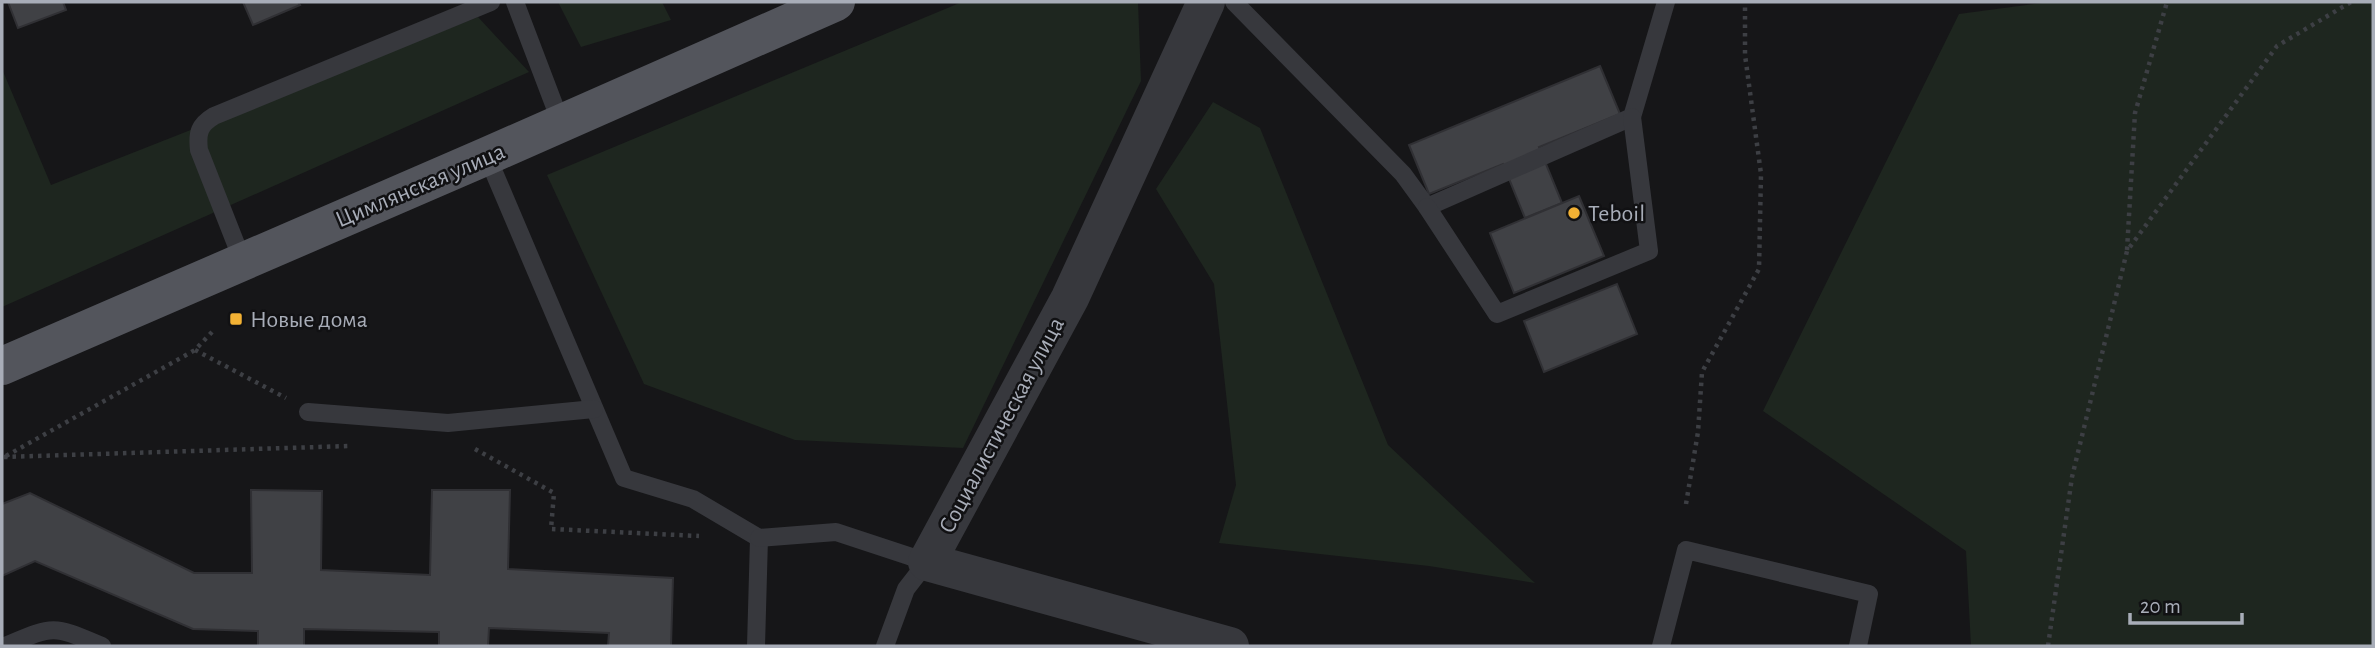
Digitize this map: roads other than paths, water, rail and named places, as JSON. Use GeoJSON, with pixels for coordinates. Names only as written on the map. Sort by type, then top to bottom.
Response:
{"type":"FeatureCollection","features":[{"type":"Feature","properties":{"kind":"main road","name":"Цимлянская улица"},"geometry":{"type":"LineString","coordinates":[[2,366],[836,2]]}},
{"type":"Feature","properties":{"kind":"street","name":"Социалистическая улица"},"geometry":{"type":"LineString","coordinates":[[1206,2],[1070,298],[927,562],[1230,646]]}},
{"type":"Feature","properties":{"kind":"lane"},"geometry":{"type":"LineString","coordinates":[[243,262],[199,150],[197,136],[202,123],[491,2]]}},
{"type":"Feature","properties":{"kind":"lane"},"geometry":{"type":"LineString","coordinates":[[516,2],[561,123]]}},
{"type":"Feature","properties":{"kind":"lane"},"geometry":{"type":"LineString","coordinates":[[1234,2],[1403,174],[1497,314],[1649,251],[1632,117],[1666,2]]}},
{"type":"Feature","properties":{"kind":"lane"},"geometry":{"type":"LineString","coordinates":[[1427,207],[1632,117]]}},
{"type":"Feature","properties":{"kind":"lane"},"geometry":{"type":"LineString","coordinates":[[487,156],[624,478],[693,499],[759,538],[836,532],[927,562],[906,589],[885,646]]}},
{"type":"Feature","properties":{"kind":"lane"},"geometry":{"type":"LineString","coordinates":[[307,412],[448,423],[594,409]]}},
{"type":"Feature","properties":{"kind":"lane"},"geometry":{"type":"LineString","coordinates":[[756,646],[759,538]]}},
{"type":"Feature","properties":{"kind":"lane"},"geometry":{"type":"LineString","coordinates":[[1661,646],[1686,550],[1869,594],[1858,646]]}},
{"type":"Feature","properties":{"kind":"lane"},"geometry":{"type":"LineString","coordinates":[[5,646],[52,629],[64,630],[102,646]]}},
{"type":"Feature","properties":{"kind":"place","name":"Teboil"},"geometry":{"type":"Point","coordinates":[1574,213]}},
{"type":"Feature","properties":{"kind":"place","name":"Новые дома"},"geometry":{"type":"Point","coordinates":[236,319]}}]}
